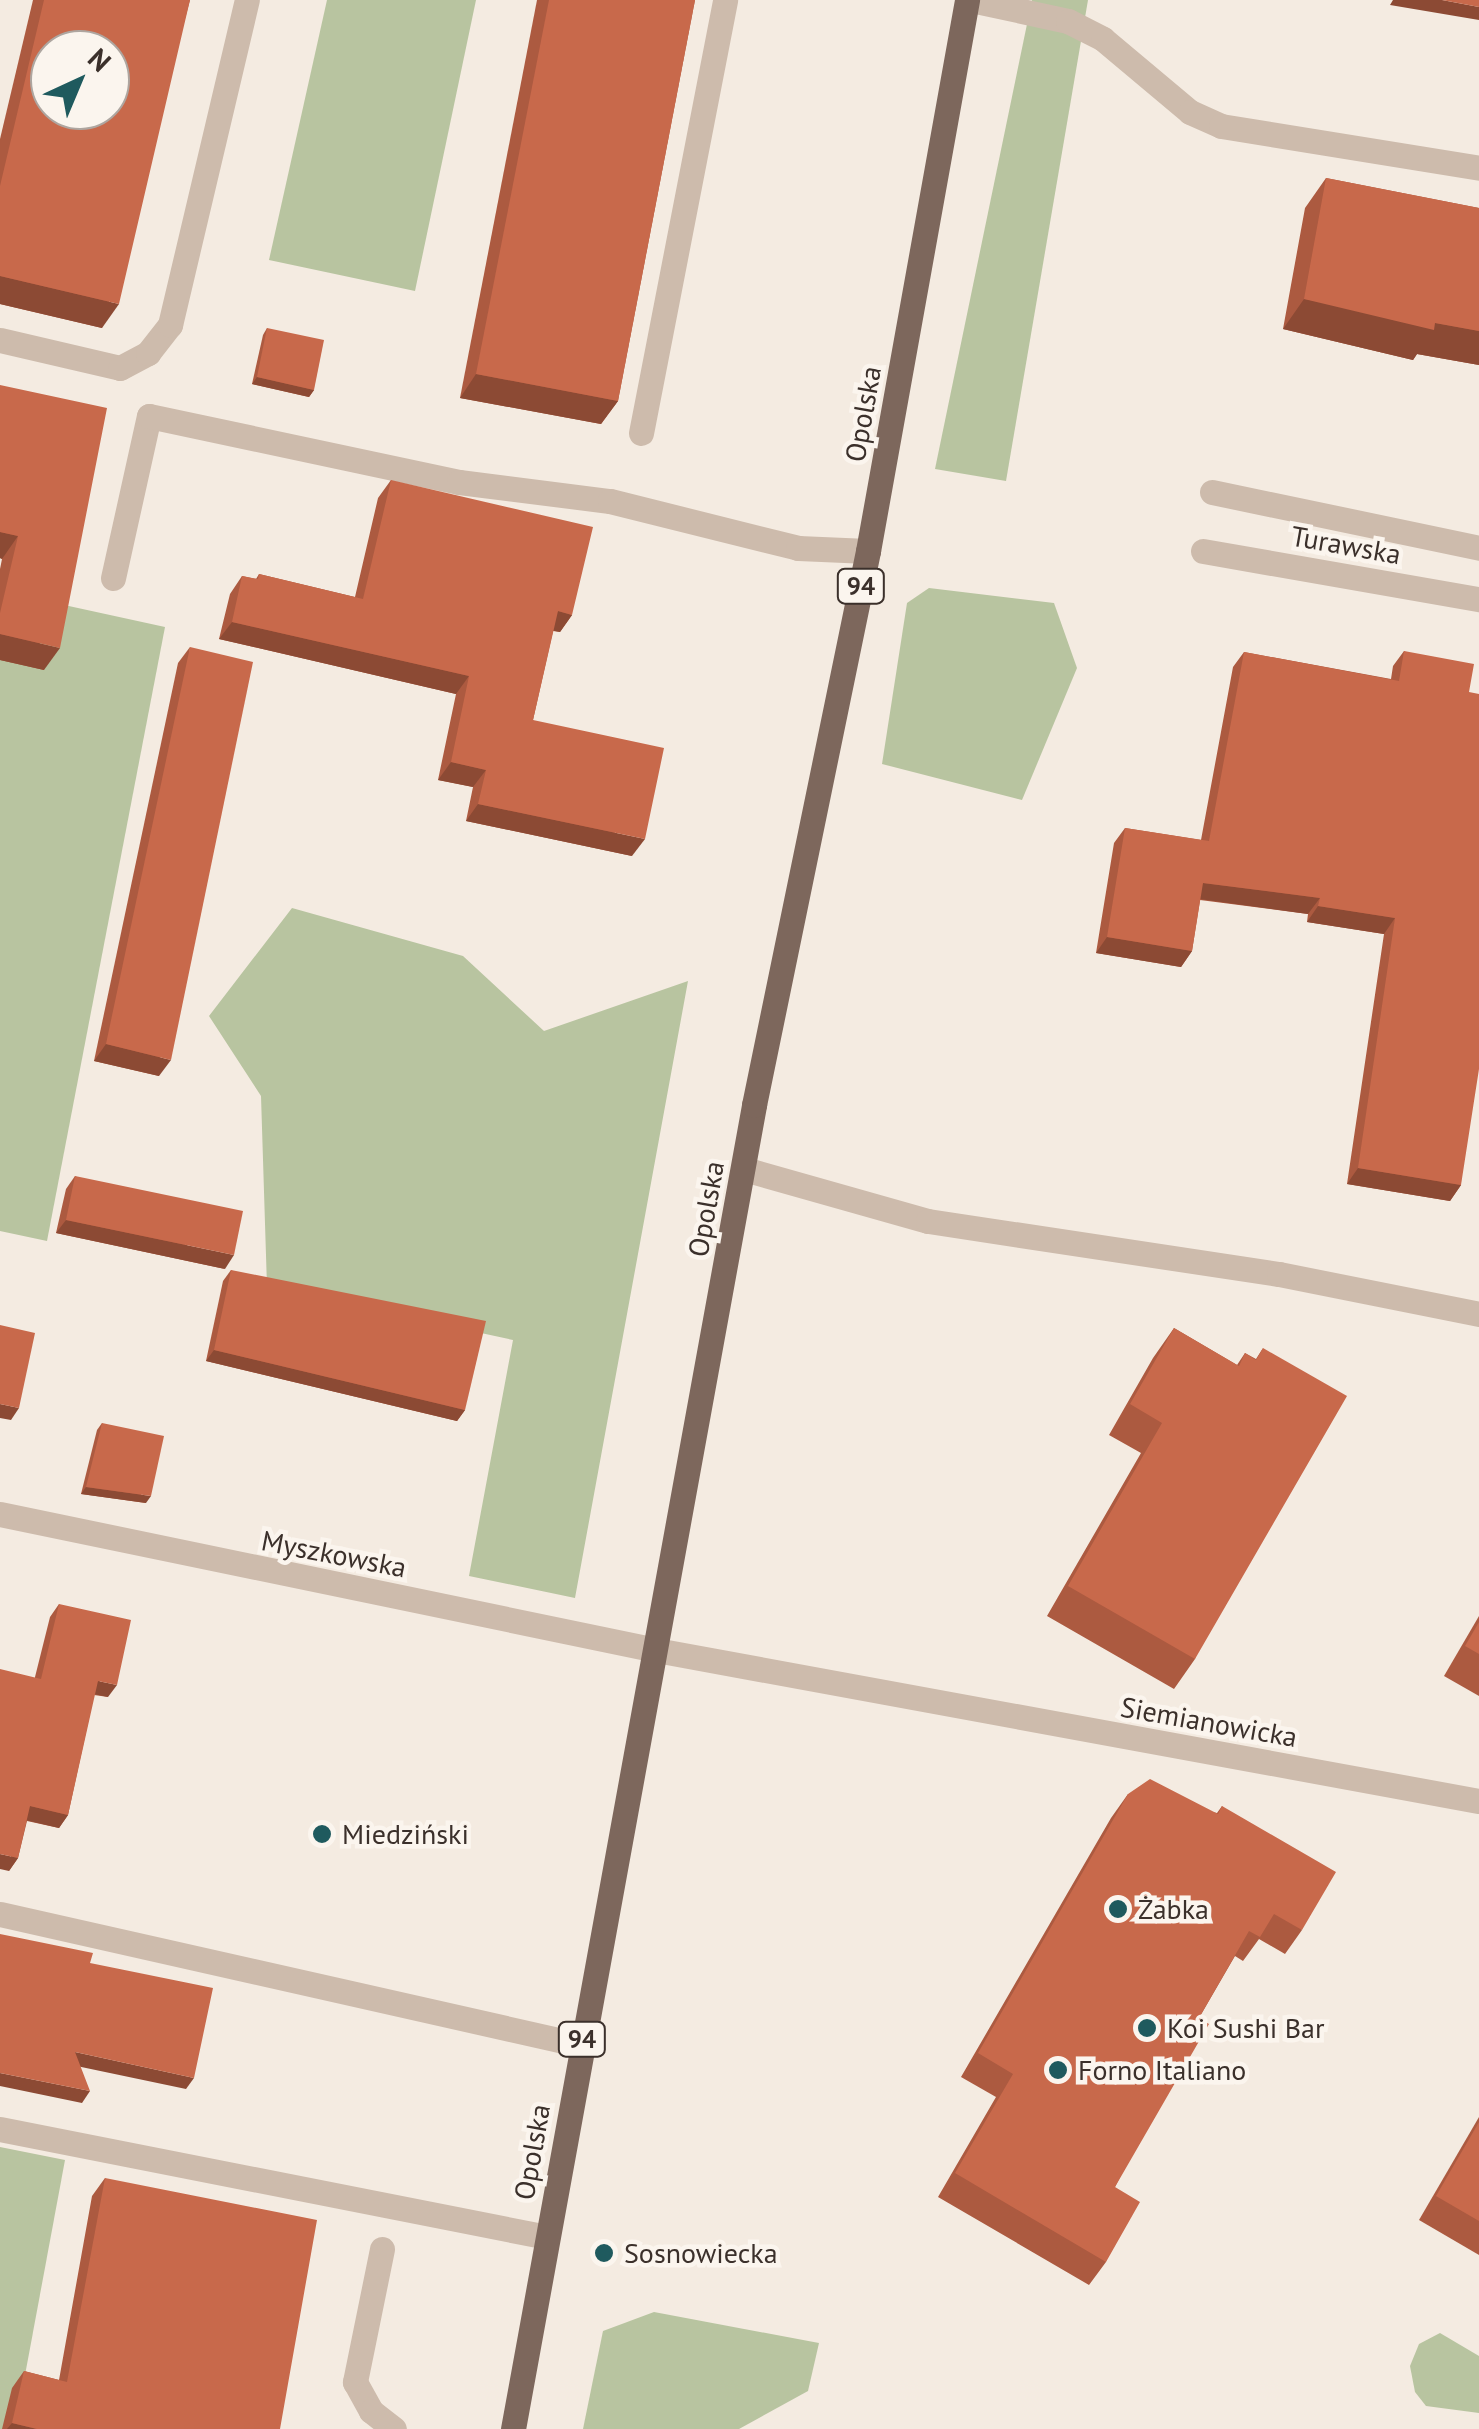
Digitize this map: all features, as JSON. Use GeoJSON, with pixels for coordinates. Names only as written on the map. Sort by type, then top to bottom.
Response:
{"type":"FeatureCollection","features":[{"type":"Feature","properties":{"kind":"main road","name":"Opolska"},"geometry":{"type":"LineString","coordinates":[[513,2429],[744,1169],[868,551],[969,0]]}},
{"type":"Feature","properties":{"kind":"street"},"geometry":{"type":"LineString","coordinates":[[0,340],[120,368],[148,353],[170,325],[247,0]]}},
{"type":"Feature","properties":{"kind":"street"},"geometry":{"type":"LineString","coordinates":[[641,433],[725,0]]}},
{"type":"Feature","properties":{"kind":"street"},"geometry":{"type":"LineString","coordinates":[[969,0],[1068,20],[1102,38],[1190,112],[1221,126],[1479,168]]}},
{"type":"Feature","properties":{"kind":"street"},"geometry":{"type":"LineString","coordinates":[[114,578],[149,416],[459,482],[610,502],[798,548],[868,551]]}},
{"type":"Feature","properties":{"kind":"street"},"geometry":{"type":"LineString","coordinates":[[1212,492],[1479,548]]}},
{"type":"Feature","properties":{"kind":"street","name":"Turawska"},"geometry":{"type":"LineString","coordinates":[[1203,551],[1479,599]]}},
{"type":"Feature","properties":{"kind":"street"},"geometry":{"type":"LineString","coordinates":[[744,1169],[928,1221],[1279,1274],[1479,1314]]}},
{"type":"Feature","properties":{"kind":"street","name":"Myszkowska"},"geometry":{"type":"LineString","coordinates":[[0,1514],[656,1650],[928,1700]]}},
{"type":"Feature","properties":{"kind":"street","name":"Siemianowicka"},"geometry":{"type":"LineString","coordinates":[[928,1700],[1479,1801]]}},
{"type":"Feature","properties":{"kind":"street"},"geometry":{"type":"LineString","coordinates":[[0,1914],[581,2045]]}},
{"type":"Feature","properties":{"kind":"street"},"geometry":{"type":"LineString","coordinates":[[0,2129],[547,2237]]}},
{"type":"Feature","properties":{"kind":"street"},"geometry":{"type":"LineString","coordinates":[[382,2249],[355,2382],[371,2412],[394,2429]]}},
{"type":"Feature","properties":{"kind":"green space"},"geometry":{"type":"Polygon","coordinates":[[[327,0],[476,0],[415,291],[269,260],[327,0]]]}},
{"type":"Feature","properties":{"kind":"green space"},"geometry":{"type":"Polygon","coordinates":[[[1032,0],[1088,0],[1006,481],[935,469],[1032,0]]]}},
{"type":"Feature","properties":{"kind":"green space"},"geometry":{"type":"Polygon","coordinates":[[[929,588],[1054,603],[1077,668],[1022,800],[882,764],[907,603],[929,588]]]}},
{"type":"Feature","properties":{"kind":"green space"},"geometry":{"type":"Polygon","coordinates":[[[0,591],[165,627],[47,1241],[0,1231],[0,591]]]}},
{"type":"Feature","properties":{"kind":"green space"},"geometry":{"type":"Polygon","coordinates":[[[292,908],[463,956],[544,1031],[688,981],[575,1598],[469,1576],[513,1340],[267,1287],[261,1096],[209,1016],[292,908]]]}},
{"type":"Feature","properties":{"kind":"green space"},"geometry":{"type":"Polygon","coordinates":[[[0,2147],[65,2160],[15,2429],[0,2429],[0,2147]]]}},
{"type":"Feature","properties":{"kind":"green space"},"geometry":{"type":"Polygon","coordinates":[[[654,2312],[819,2343],[808,2391],[739,2429],[583,2429],[603,2331],[654,2312]]]}},
{"type":"Feature","properties":{"kind":"green space"},"geometry":{"type":"Polygon","coordinates":[[[1440,2333],[1479,2356],[1479,2413],[1426,2406],[1415,2392],[1410,2366],[1419,2344],[1440,2333]]]}},
{"type":"Feature","properties":{"kind":"building"},"geometry":{"type":"Polygon","coordinates":[[[44,0],[190,0],[119,304],[0,276],[0,186],[30,59],[30,130],[130,130],[130,30],[37,30],[44,0]]]}},
{"type":"Feature","properties":{"kind":"building"},"geometry":{"type":"Polygon","coordinates":[[[549,0],[695,0],[618,401],[476,374],[549,0]]]}},
{"type":"Feature","properties":{"kind":"building"},"geometry":{"type":"Polygon","coordinates":[[[1442,0],[1479,0],[1479,7],[1442,0]]]}},
{"type":"Feature","properties":{"kind":"building"},"geometry":{"type":"Polygon","coordinates":[[[1326,178],[1479,208],[1479,331],[1435,323],[1434,330],[1304,299],[1326,178]]]}},
{"type":"Feature","properties":{"kind":"building"},"geometry":{"type":"Polygon","coordinates":[[[267,328],[324,340],[314,390],[257,377],[267,328]]]}},
{"type":"Feature","properties":{"kind":"building"},"geometry":{"type":"Polygon","coordinates":[[[0,385],[107,408],[60,648],[0,634],[0,613],[18,536],[0,532],[0,385]]]}},
{"type":"Feature","properties":{"kind":"building"},"geometry":{"type":"Polygon","coordinates":[[[391,480],[593,527],[572,615],[558,611],[533,720],[664,748],[645,839],[478,804],[486,770],[451,762],[469,676],[232,622],[242,576],[258,579],[259,574],[363,599],[391,480]]]}},
{"type":"Feature","properties":{"kind":"building"},"geometry":{"type":"Polygon","coordinates":[[[190,647],[253,662],[171,1060],[106,1044],[190,647]]]}},
{"type":"Feature","properties":{"kind":"building"},"geometry":{"type":"Polygon","coordinates":[[[1404,651],[1474,664],[1469,692],[1479,694],[1479,1069],[1461,1185],[1358,1168],[1395,918],[1318,906],[1320,898],[1203,883],[1192,951],[1107,937],[1125,828],[1209,841],[1244,652],[1399,681],[1404,651]]]}},
{"type":"Feature","properties":{"kind":"building"},"geometry":{"type":"Polygon","coordinates":[[[75,1176],[243,1211],[234,1255],[66,1220],[75,1176]]]}},
{"type":"Feature","properties":{"kind":"building"},"geometry":{"type":"Polygon","coordinates":[[[231,1270],[486,1321],[465,1410],[214,1350],[231,1270]]]}},
{"type":"Feature","properties":{"kind":"building"},"geometry":{"type":"Polygon","coordinates":[[[0,1325],[35,1333],[19,1408],[0,1404],[0,1325]]]}},
{"type":"Feature","properties":{"kind":"building"},"geometry":{"type":"Polygon","coordinates":[[[1174,1328],[1239,1366],[1245,1353],[1256,1360],[1263,1348],[1347,1396],[1195,1659],[1068,1586],[1162,1423],[1130,1404],[1174,1328]]]}},
{"type":"Feature","properties":{"kind":"building"},"geometry":{"type":"Polygon","coordinates":[[[102,1423],[164,1436],[151,1496],[86,1487],[102,1423]]]}},
{"type":"Feature","properties":{"kind":"building"},"geometry":{"type":"Polygon","coordinates":[[[59,1604],[131,1620],[117,1685],[98,1681],[68,1815],[30,1806],[18,1858],[0,1854],[0,1669],[41,1679],[59,1604]]]}},
{"type":"Feature","properties":{"kind":"building"},"geometry":{"type":"Polygon","coordinates":[[[1479,1622],[1479,1654],[1465,1646],[1479,1622]]]}},
{"type":"Feature","properties":{"kind":"building"},"geometry":{"type":"Polygon","coordinates":[[[1150,1779],[1218,1814],[1222,1806],[1336,1872],[1302,1930],[1274,1914],[1260,1937],[1249,1931],[1199,2018],[1209,2024],[1115,2187],[1140,2202],[1106,2262],[955,2173],[1013,2074],[978,2053],[1128,1794],[1150,1779]]]}},
{"type":"Feature","properties":{"kind":"building"},"geometry":{"type":"Polygon","coordinates":[[[0,1934],[93,1953],[90,1963],[213,1988],[194,2078],[75,2052],[90,2091],[0,2073],[0,1934]]]}},
{"type":"Feature","properties":{"kind":"building"},"geometry":{"type":"Polygon","coordinates":[[[1479,2122],[1479,2221],[1436,2196],[1479,2122]]]}},
{"type":"Feature","properties":{"kind":"building"},"geometry":{"type":"Polygon","coordinates":[[[105,2178],[317,2220],[280,2429],[37,2429],[12,2423],[24,2371],[67,2382],[105,2178]]]}},
{"type":"Feature","properties":{"kind":"place","name":"Miedziński"},"geometry":{"type":"Point","coordinates":[322,1834]}},
{"type":"Feature","properties":{"kind":"place","name":"Żabka"},"geometry":{"type":"Point","coordinates":[1118,1909]}},
{"type":"Feature","properties":{"kind":"place","name":"Koi Sushi Bar"},"geometry":{"type":"Point","coordinates":[1147,2028]}},
{"type":"Feature","properties":{"kind":"place","name":"Forno Italiano"},"geometry":{"type":"Point","coordinates":[1058,2070]}},
{"type":"Feature","properties":{"kind":"place","name":"Sosnowiecka"},"geometry":{"type":"Point","coordinates":[604,2253]}}]}
